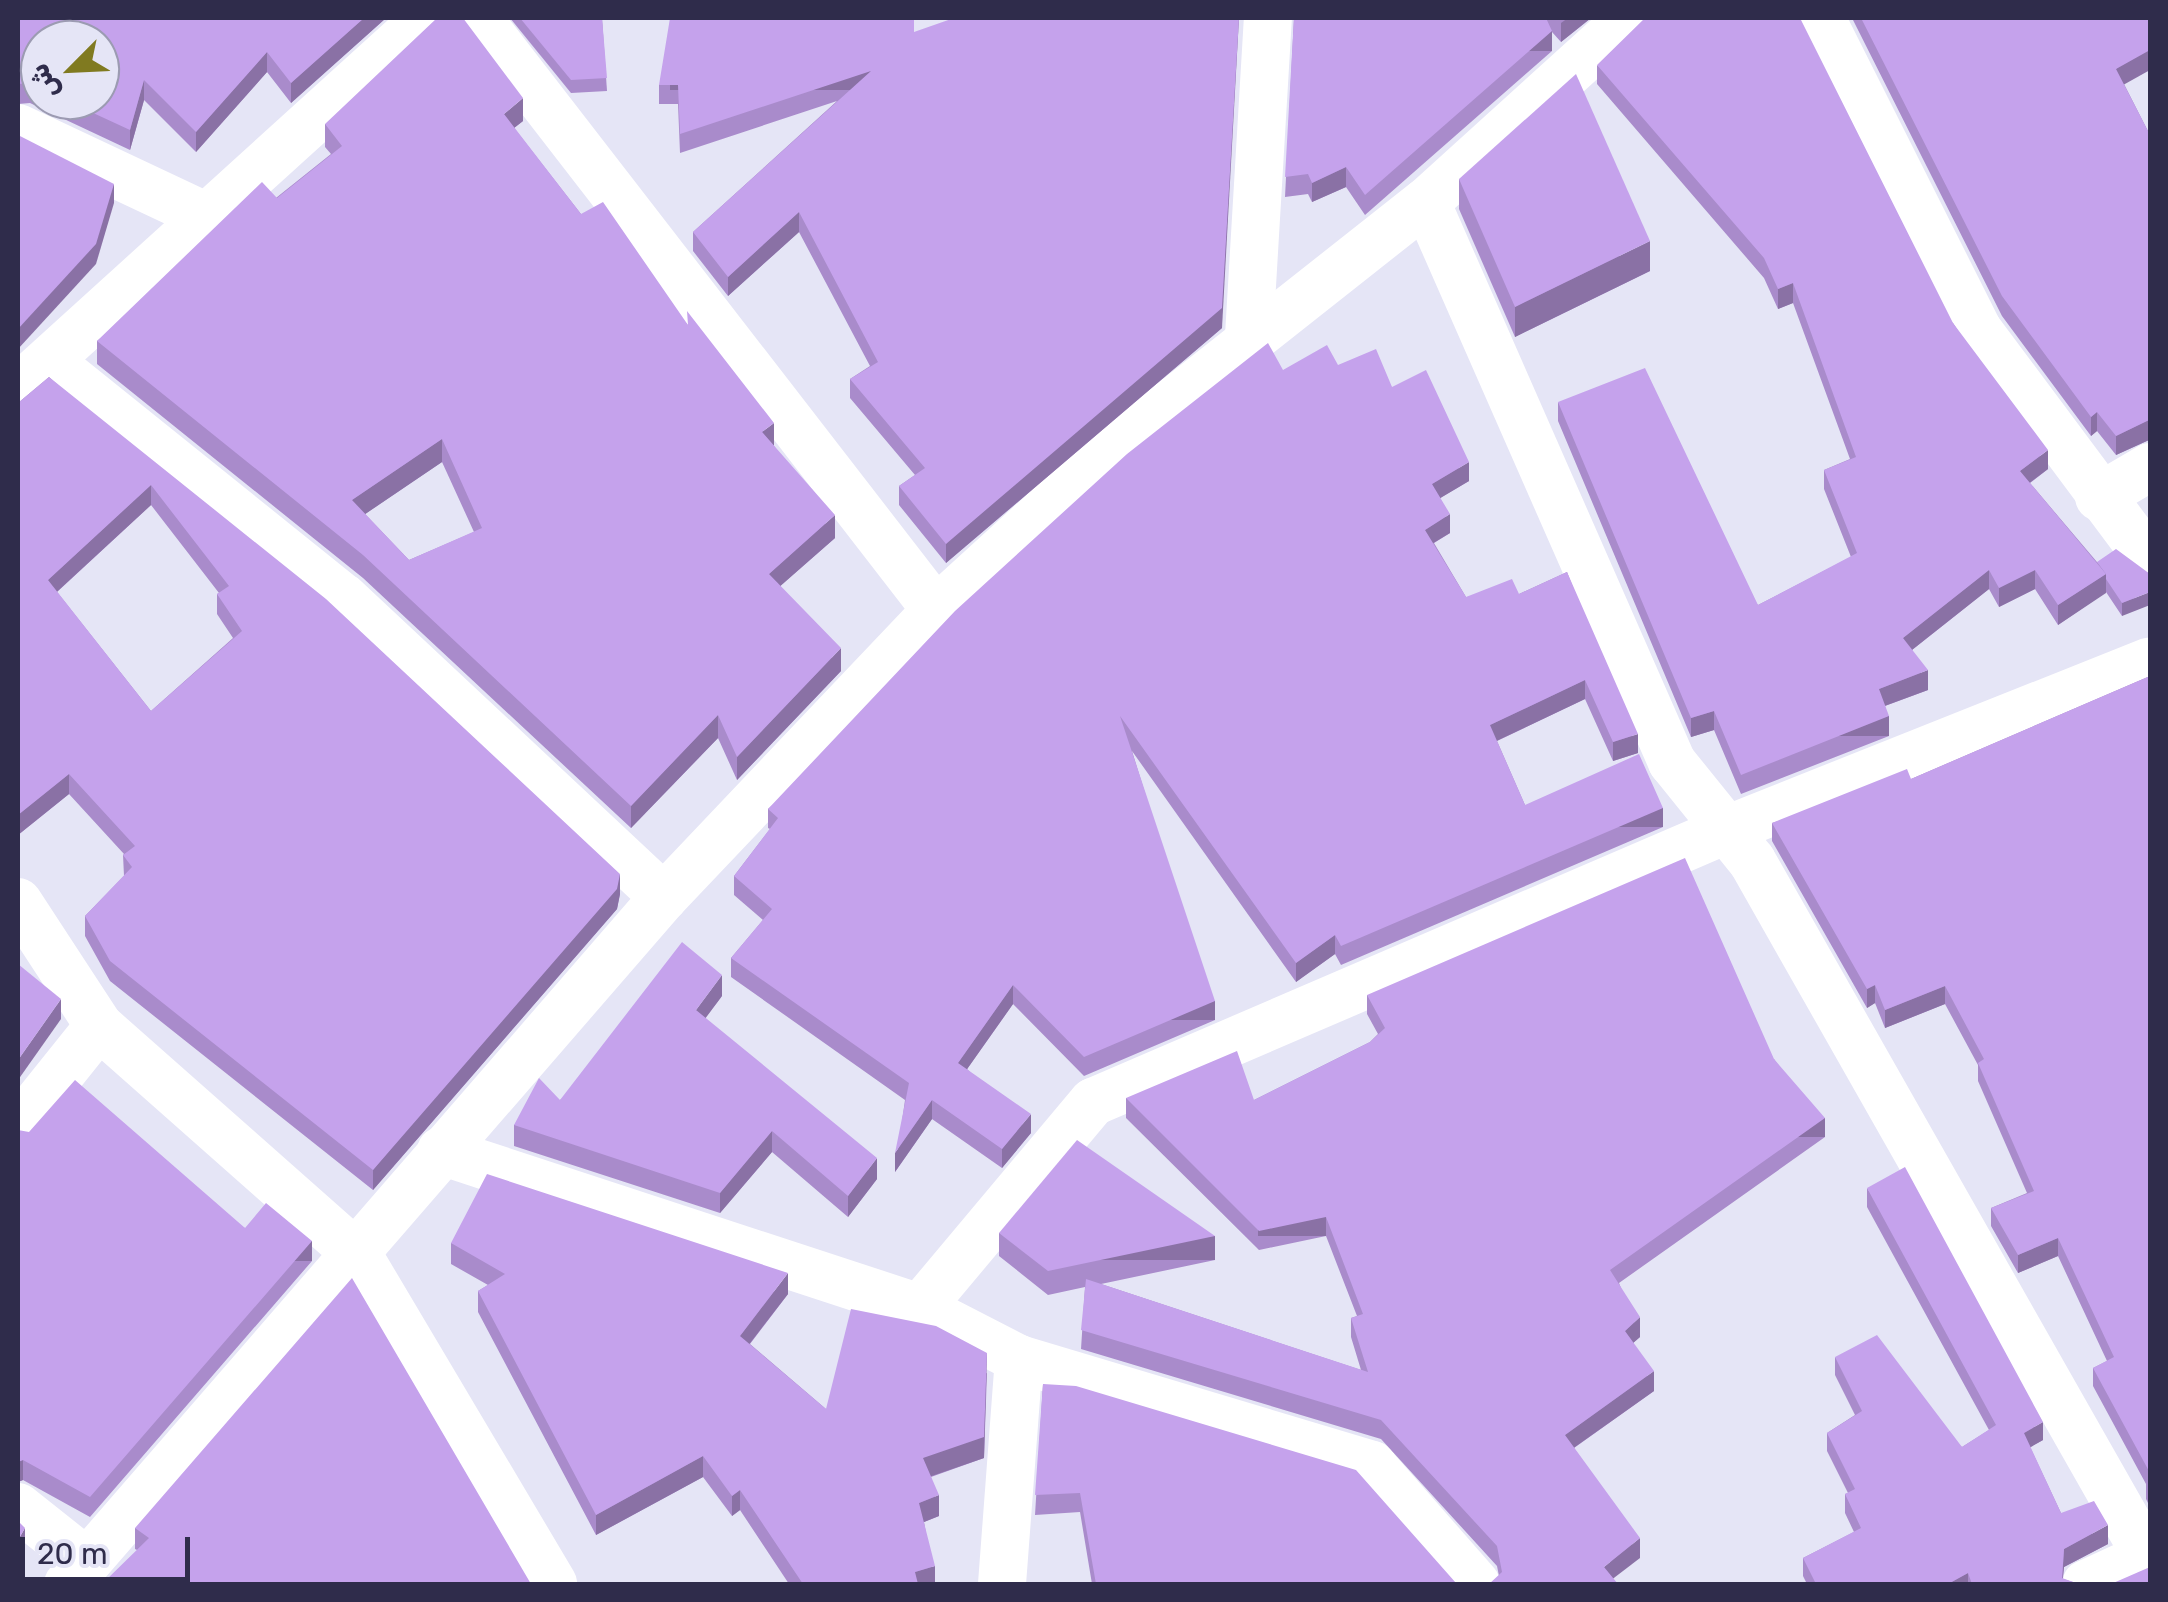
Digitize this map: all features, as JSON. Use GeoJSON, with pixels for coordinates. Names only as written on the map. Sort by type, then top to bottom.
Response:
{"type":"FeatureCollection","features":[{"type":"Feature","properties":{"kind":"street"},"geometry":{"type":"LineString","coordinates":[[426,18],[200,214],[34,375],[344,598],[664,897]]}},
{"type":"Feature","properties":{"kind":"street"},"geometry":{"type":"LineString","coordinates":[[478,18],[936,610]]}},
{"type":"Feature","properties":{"kind":"street"},"geometry":{"type":"LineString","coordinates":[[1250,336],[1268,18]]}},
{"type":"Feature","properties":{"kind":"street"},"geometry":{"type":"LineString","coordinates":[[18,1507],[78,1573],[358,1255],[440,1151],[664,897],[936,610],[1250,336],[1426,202],[1629,18]]}},
{"type":"Feature","properties":{"kind":"street"},"geometry":{"type":"LineString","coordinates":[[1821,18],[1978,330],[2150,561]]}},
{"type":"Feature","properties":{"kind":"street"},"geometry":{"type":"LineString","coordinates":[[18,128],[200,214]]}},
{"type":"Feature","properties":{"kind":"street"},"geometry":{"type":"LineString","coordinates":[[1426,202],[1672,762],[1726,830],[2149,1559],[2086,1584]]}},
{"type":"Feature","properties":{"kind":"street"},"geometry":{"type":"LineString","coordinates":[[2099,497],[2150,468]]}},
{"type":"Feature","properties":{"kind":"street"},"geometry":{"type":"LineString","coordinates":[[920,1308],[1093,1102],[1726,830],[2150,661]]}},
{"type":"Feature","properties":{"kind":"street"},"geometry":{"type":"LineString","coordinates":[[18,902],[99,1026],[358,1255],[553,1584]]}},
{"type":"Feature","properties":{"kind":"street"},"geometry":{"type":"LineString","coordinates":[[18,1127],[99,1026]]}},
{"type":"Feature","properties":{"kind":"street"},"geometry":{"type":"LineString","coordinates":[[440,1151],[920,1308],[1019,1359],[1372,1465],[1476,1584]]}},
{"type":"Feature","properties":{"kind":"street"},"geometry":{"type":"LineString","coordinates":[[1002,1584],[1019,1359]]}},
{"type":"Feature","properties":{"kind":"building"},"geometry":{"type":"Polygon","coordinates":[[[18,18],[364,18],[291,83],[267,52],[196,132],[144,80],[130,130],[108,120],[120,120],[120,20],[20,20],[18,84],[18,18]]]}},
{"type":"Feature","properties":{"kind":"building"},"geometry":{"type":"Polygon","coordinates":[[[437,18],[463,18],[523,98],[504,114],[581,214],[603,202],[688,325],[687,311],[774,423],[762,432],[835,515],[769,574],[841,648],[737,757],[718,715],[631,806],[363,555],[97,341],[262,182],[277,198],[342,146],[325,124],[437,18]],[[442,439],[352,500],[409,560],[482,528],[442,439]]]}},
{"type":"Feature","properties":{"kind":"building"},"geometry":{"type":"Polygon","coordinates":[[[520,18],[602,18],[607,78],[571,80],[520,18]]]}},
{"type":"Feature","properties":{"kind":"building"},"geometry":{"type":"Polygon","coordinates":[[[670,18],[914,18],[914,32],[954,18],[1239,18],[1222,308],[946,544],[899,486],[925,468],[850,379],[878,362],[799,212],[728,277],[693,232],[871,71],[680,134],[678,85],[659,85],[670,18]]]}},
{"type":"Feature","properties":{"kind":"building"},"geometry":{"type":"Polygon","coordinates":[[[1294,18],[1546,18],[1552,31],[1365,195],[1346,167],[1312,183],[1308,174],[1285,177],[1294,18]]]}},
{"type":"Feature","properties":{"kind":"building"},"geometry":{"type":"Polygon","coordinates":[[[1645,18],[1800,18],[1953,323],[2048,450],[2020,471],[2106,574],[2058,605],[2035,570],[1999,588],[1989,570],[1903,638],[1928,670],[1879,689],[1889,716],[1741,775],[1714,711],[1691,718],[1558,402],[1645,368],[1758,605],[1857,553],[1824,470],[1856,457],[1793,283],[1778,289],[1764,258],[1597,65],[1645,18]]]}},
{"type":"Feature","properties":{"kind":"building"},"geometry":{"type":"Polygon","coordinates":[[[1861,18],[2150,18],[2150,50],[2116,69],[2150,135],[2150,421],[2116,436],[2097,412],[2091,417],[2002,296],[1861,18]]]}},
{"type":"Feature","properties":{"kind":"building"},"geometry":{"type":"Polygon","coordinates":[[[1576,74],[1650,241],[1515,307],[1459,179],[1576,74]]]}},
{"type":"Feature","properties":{"kind":"building"},"geometry":{"type":"Polygon","coordinates":[[[18,135],[114,184],[96,244],[18,329],[18,135]]]}},
{"type":"Feature","properties":{"kind":"building"},"geometry":{"type":"Polygon","coordinates":[[[1268,343],[1283,370],[1327,345],[1338,365],[1376,349],[1392,387],[1426,370],[1469,462],[1432,484],[1450,514],[1425,530],[1466,597],[1512,579],[1519,594],[1567,572],[1638,734],[1613,742],[1585,680],[1490,725],[1525,805],[1639,754],[1663,808],[1341,946],[1335,935],[1296,963],[1120,716],[1215,1001],[1084,1057],[1013,985],[958,1063],[1031,1114],[1002,1149],[932,1100],[895,1153],[909,1083],[731,958],[772,909],[734,876],[778,818],[768,809],[955,611],[1127,454],[1268,343]]]}},
{"type":"Feature","properties":{"kind":"building"},"geometry":{"type":"Polygon","coordinates":[[[49,377],[326,599],[620,874],[617,889],[373,1170],[110,961],[85,916],[132,867],[123,855],[135,846],[69,774],[18,815],[18,403],[49,377]],[[151,485],[48,580],[151,711],[242,631],[217,594],[229,586],[151,485]]]}},
{"type":"Feature","properties":{"kind":"building"},"geometry":{"type":"Polygon","coordinates":[[[2116,549],[2150,574],[2150,592],[2122,603],[2097,562],[2116,549]]]}},
{"type":"Feature","properties":{"kind":"building"},"geometry":{"type":"Polygon","coordinates":[[[2150,676],[2150,1473],[2093,1368],[2114,1357],[2058,1238],[2018,1255],[1991,1208],[2034,1191],[1978,1063],[1984,1059],[1945,986],[1885,1010],[1875,985],[1867,989],[1772,823],[1907,769],[1911,779],[2150,676]]]}},
{"type":"Feature","properties":{"kind":"building"},"geometry":{"type":"Polygon","coordinates":[[[1685,858],[1774,1059],[1825,1118],[1610,1270],[1640,1317],[1625,1331],[1654,1371],[1565,1435],[1640,1538],[1604,1567],[1618,1584],[1489,1584],[1502,1572],[1497,1546],[1381,1420],[1081,1330],[1086,1279],[1368,1372],[1351,1318],[1363,1314],[1326,1217],[1259,1231],[1126,1098],[1237,1051],[1254,1100],[1370,1042],[1385,1028],[1367,995],[1685,858]]]}},
{"type":"Feature","properties":{"kind":"building"},"geometry":{"type":"Polygon","coordinates":[[[682,942],[722,975],[696,1010],[877,1158],[848,1196],[772,1131],[720,1193],[514,1125],[539,1078],[560,1100],[682,942]]]}},
{"type":"Feature","properties":{"kind":"building"},"geometry":{"type":"Polygon","coordinates":[[[18,964],[61,999],[18,1060],[18,964]]]}},
{"type":"Feature","properties":{"kind":"building"},"geometry":{"type":"Polygon","coordinates":[[[75,1080],[245,1228],[266,1203],[312,1241],[90,1497],[23,1460],[18,1462],[18,1130],[29,1132],[75,1080]]]}},
{"type":"Feature","properties":{"kind":"building"},"geometry":{"type":"Polygon","coordinates":[[[1077,1140],[1215,1236],[1048,1271],[999,1233],[1077,1140]]]}},
{"type":"Feature","properties":{"kind":"building"},"geometry":{"type":"Polygon","coordinates":[[[1905,1167],[2043,1422],[2024,1433],[2061,1513],[2094,1501],[2108,1525],[2064,1549],[2062,1578],[2079,1584],[1972,1584],[1968,1573],[1948,1584],[1816,1584],[1803,1558],[1861,1528],[1845,1494],[1855,1489],[1827,1433],[1862,1411],[1835,1357],[1877,1335],[1962,1447],[1996,1425],[1867,1188],[1905,1167]]]}},
{"type":"Feature","properties":{"kind":"building"},"geometry":{"type":"Polygon","coordinates":[[[487,1174],[788,1273],[740,1336],[826,1409],[851,1309],[936,1326],[987,1353],[984,1437],[923,1458],[939,1495],[919,1503],[935,1566],[915,1572],[918,1584],[803,1584],[740,1490],[732,1496],[703,1456],[596,1515],[478,1291],[505,1274],[451,1243],[487,1174]]]}},
{"type":"Feature","properties":{"kind":"building"},"geometry":{"type":"Polygon","coordinates":[[[352,1278],[531,1584],[102,1584],[149,1538],[135,1528],[352,1278]]]}},
{"type":"Feature","properties":{"kind":"building"},"geometry":{"type":"Polygon","coordinates":[[[1043,1384],[1076,1386],[1356,1470],[1460,1584],[1096,1584],[1080,1493],[1035,1495],[1043,1384]]]}},
{"type":"Feature","properties":{"kind":"building"},"geometry":{"type":"Polygon","coordinates":[[[18,1521],[25,1528],[18,1540],[18,1521]]]}},
{"type":"Feature","properties":{"kind":"building"},"geometry":{"type":"Polygon","coordinates":[[[2150,1567],[2150,1584],[2111,1584],[2150,1567]]]}}]}
